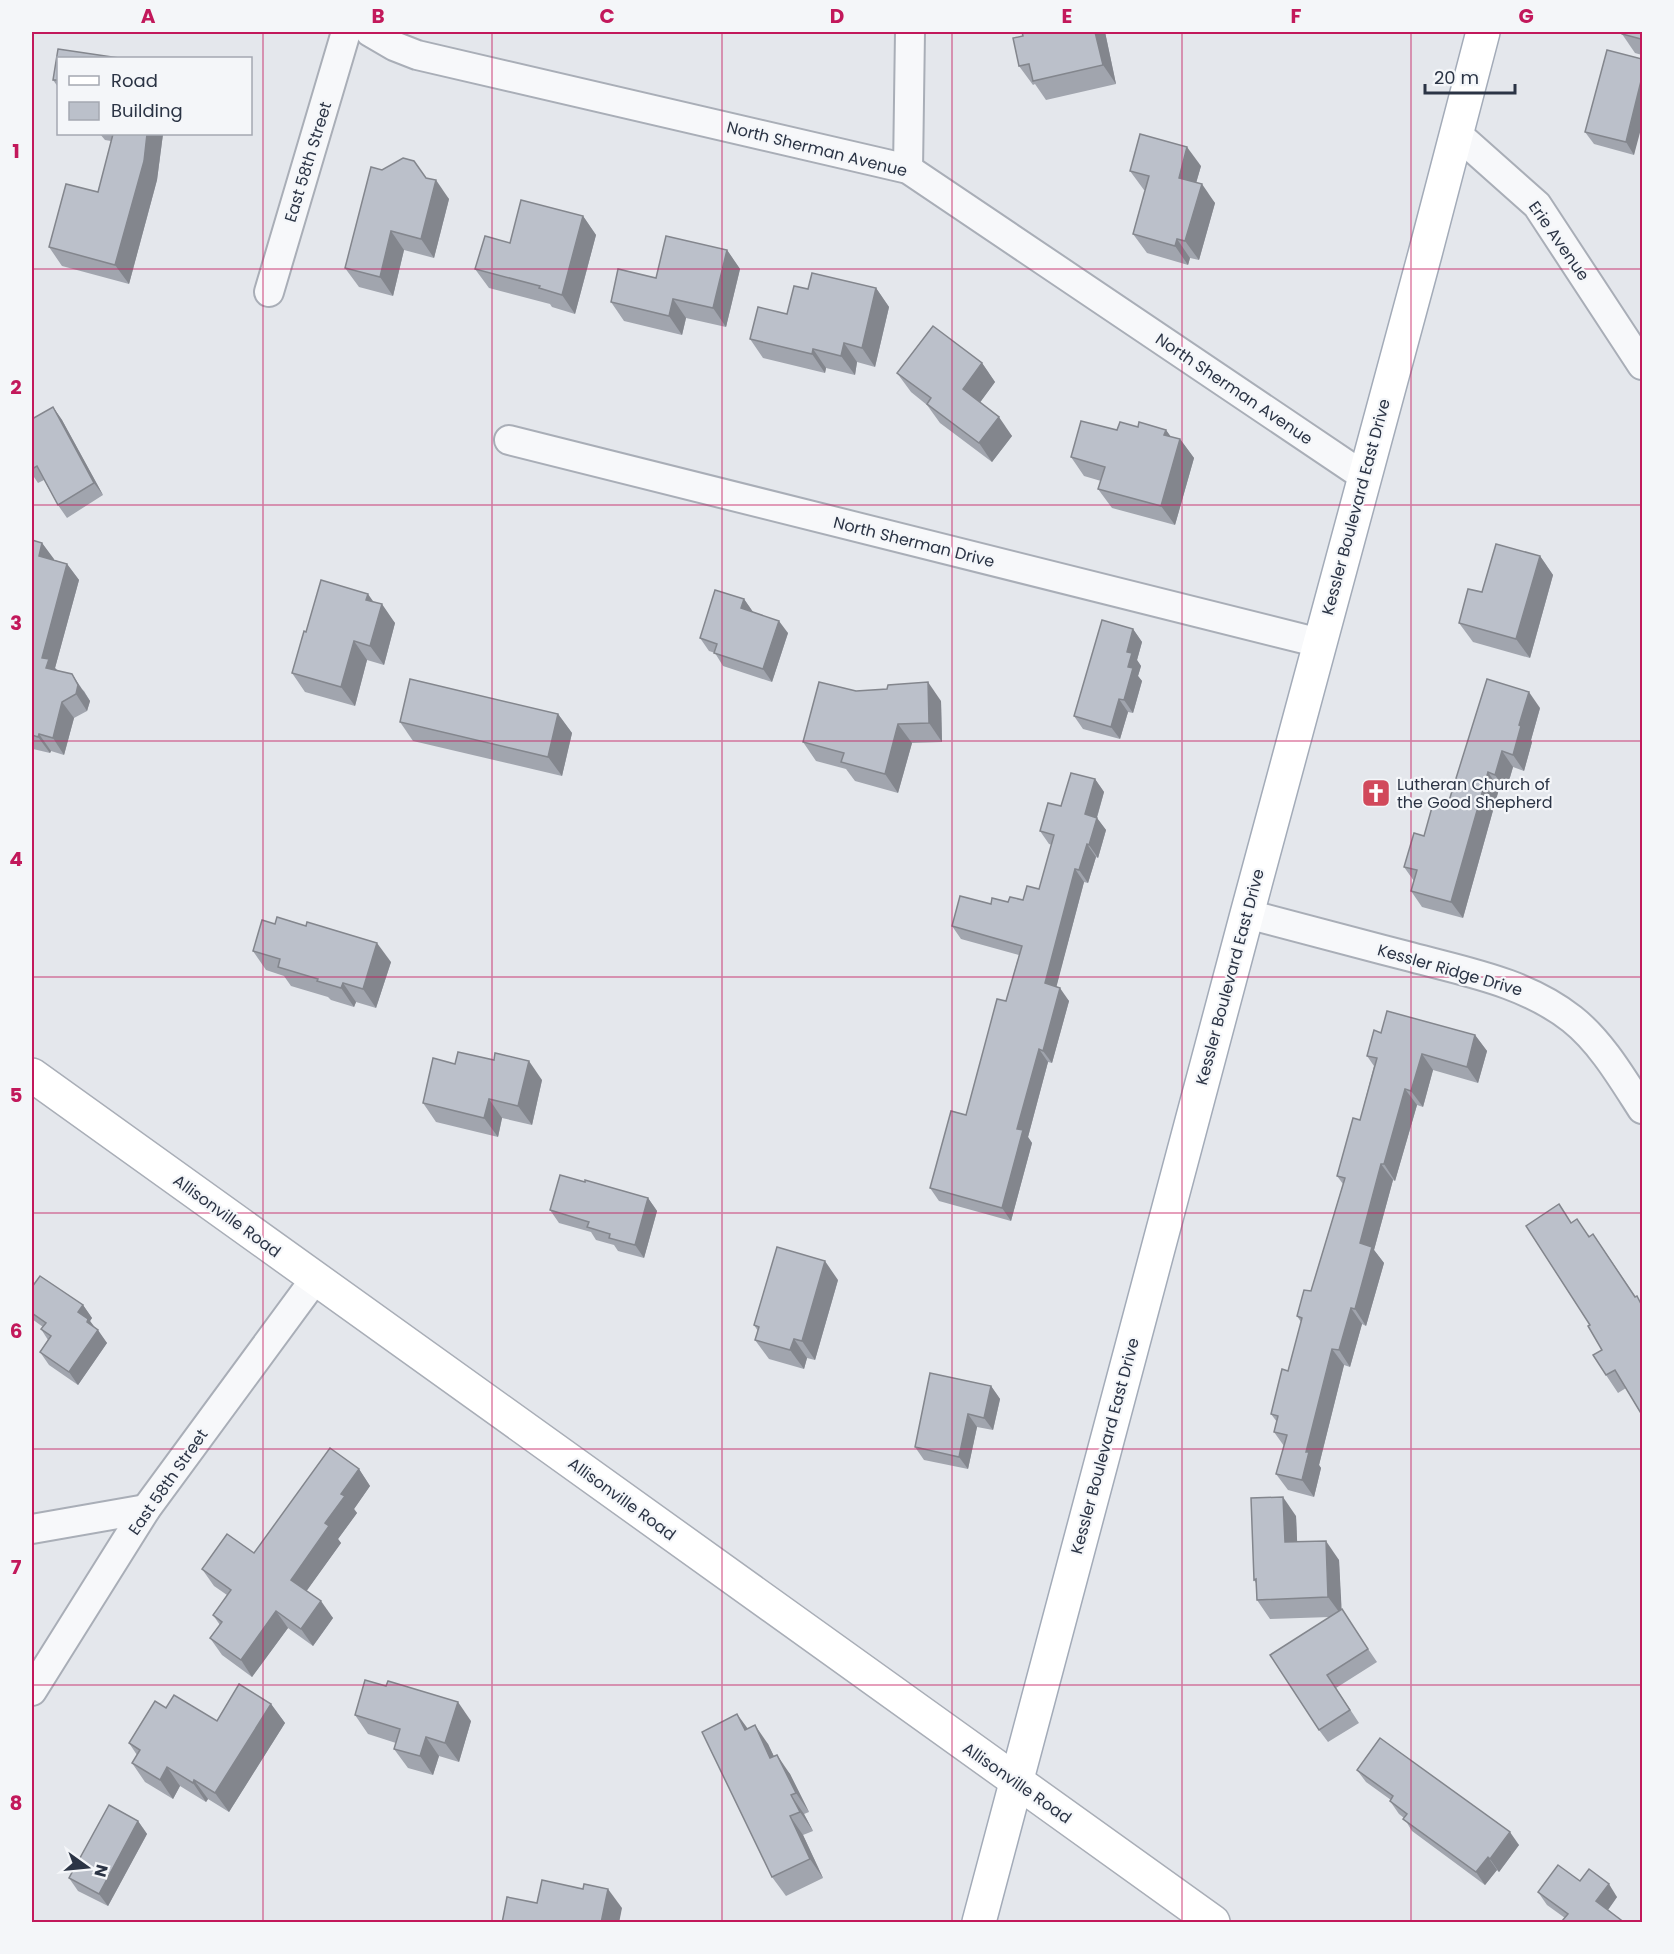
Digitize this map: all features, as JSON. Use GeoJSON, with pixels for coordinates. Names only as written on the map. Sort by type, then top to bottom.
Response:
{"type":"FeatureCollection","features":[{"type":"Feature","properties":{"kind":"main road","name":"Kessler Boulevard East Drive"},"geometry":{"type":"LineString","coordinates":[[979,1923],[1483,32]]}},
{"type":"Feature","properties":{"kind":"main road","name":"Allisonville Road"},"geometry":{"type":"LineString","coordinates":[[32,1075],[1214,1923]]}},
{"type":"Feature","properties":{"kind":"street","name":"East 58th Street"},"geometry":{"type":"LineString","coordinates":[[269,292],[346,32]]}},
{"type":"Feature","properties":{"kind":"street","name":"North Sherman Avenue"},"geometry":{"type":"LineString","coordinates":[[370,32],[394,46],[417,55],[908,169],[1365,477]]}},
{"type":"Feature","properties":{"kind":"street"},"geometry":{"type":"LineString","coordinates":[[908,169],[910,32]]}},
{"type":"Feature","properties":{"kind":"street","name":"Erie Avenue"},"geometry":{"type":"LineString","coordinates":[[1456,133],[1538,205],[1642,365]]}},
{"type":"Feature","properties":{"kind":"street","name":"North Sherman Drive"},"geometry":{"type":"LineString","coordinates":[[508,440],[1320,643]]}},
{"type":"Feature","properties":{"kind":"street","name":"Kessler Ridge Drive"},"geometry":{"type":"LineString","coordinates":[[1247,914],[1492,979],[1534,995],[1572,1020],[1592,1040],[1642,1108]]}},
{"type":"Feature","properties":{"kind":"street","name":"East 58th Street"},"geometry":{"type":"LineString","coordinates":[[32,1691],[147,1509],[315,1279]]}},
{"type":"Feature","properties":{"kind":"street"},"geometry":{"type":"LineString","coordinates":[[32,1529],[147,1509]]}},
{"type":"Feature","properties":{"kind":"building"},"geometry":{"type":"Polygon","coordinates":[[[1022,32],[1095,32],[1103,65],[1033,81],[1029,64],[1019,66],[1013,38],[1023,36],[1022,32]]]}},
{"type":"Feature","properties":{"kind":"building"},"geometry":{"type":"Polygon","coordinates":[[[1622,32],[1642,32],[1641,39],[1622,34],[1622,32]]]}},
{"type":"Feature","properties":{"kind":"building"},"geometry":{"type":"Polygon","coordinates":[[[58,49],[112,57],[57,57],[57,80],[53,80],[58,49]]]}},
{"type":"Feature","properties":{"kind":"building"},"geometry":{"type":"Polygon","coordinates":[[[1607,50],[1642,59],[1642,77],[1626,142],[1585,132],[1607,50]]]}},
{"type":"Feature","properties":{"kind":"building"},"geometry":{"type":"Polygon","coordinates":[[[1140,134],[1187,147],[1179,178],[1202,184],[1185,241],[1177,239],[1175,246],[1133,234],[1149,176],[1130,171],[1140,134]]]}},
{"type":"Feature","properties":{"kind":"building"},"geometry":{"type":"Polygon","coordinates":[[[113,135],[147,135],[144,161],[115,265],[49,247],[66,184],[98,192],[113,135]]]}},
{"type":"Feature","properties":{"kind":"building"},"geometry":{"type":"Polygon","coordinates":[[[403,158],[414,161],[426,178],[436,180],[421,239],[391,231],[380,277],[345,268],[371,167],[382,170],[403,158]]]}},
{"type":"Feature","properties":{"kind":"building"},"geometry":{"type":"Polygon","coordinates":[[[521,200],[583,216],[562,295],[539,288],[540,286],[475,269],[485,236],[510,243],[521,200]]]}},
{"type":"Feature","properties":{"kind":"building"},"geometry":{"type":"Polygon","coordinates":[[[666,236],[727,250],[713,308],[673,299],[669,316],[611,302],[618,269],[656,278],[666,236]]]}},
{"type":"Feature","properties":{"kind":"building"},"geometry":{"type":"Polygon","coordinates":[[[812,273],[876,288],[862,348],[844,343],[841,356],[813,349],[812,354],[750,339],[758,307],[787,314],[794,286],[808,289],[812,273]]]}},
{"type":"Feature","properties":{"kind":"building"},"geometry":{"type":"Polygon","coordinates":[[[933,326],[982,363],[963,389],[999,417],[979,443],[927,404],[931,398],[897,373],[933,326]]]}},
{"type":"Feature","properties":{"kind":"building"},"geometry":{"type":"Polygon","coordinates":[[[53,407],[94,483],[58,505],[37,466],[32,469],[32,419],[53,407]]]}},
{"type":"Feature","properties":{"kind":"building"},"geometry":{"type":"Polygon","coordinates":[[[1081,421],[1117,430],[1120,422],[1138,427],[1139,422],[1166,430],[1164,435],[1180,439],[1161,506],[1098,489],[1105,467],[1071,457],[1081,421]]]}},
{"type":"Feature","properties":{"kind":"building"},"geometry":{"type":"Polygon","coordinates":[[[32,540],[42,543],[39,556],[67,564],[42,658],[49,659],[46,668],[72,674],[78,685],[76,694],[62,702],[53,738],[39,734],[38,737],[32,735],[32,540]]]}},
{"type":"Feature","properties":{"kind":"building"},"geometry":{"type":"Polygon","coordinates":[[[1496,544],[1540,556],[1516,639],[1459,623],[1468,589],[1482,592],[1496,544]]]}},
{"type":"Feature","properties":{"kind":"building"},"geometry":{"type":"Polygon","coordinates":[[[321,580],[368,594],[366,600],[382,604],[370,646],[354,641],[341,687],[292,673],[321,580]]]}},
{"type":"Feature","properties":{"kind":"building"},"geometry":{"type":"Polygon","coordinates":[[[715,590],[744,599],[741,608],[779,621],[763,669],[714,653],[717,644],[700,638],[715,590]]]}},
{"type":"Feature","properties":{"kind":"building"},"geometry":{"type":"Polygon","coordinates":[[[1102,620],[1133,629],[1127,652],[1132,653],[1128,667],[1133,668],[1124,700],[1119,699],[1111,727],[1074,716],[1102,620]]]}},
{"type":"Feature","properties":{"kind":"building"},"geometry":{"type":"Polygon","coordinates":[[[410,679],[558,714],[548,757],[400,722],[410,679]]]}},
{"type":"Feature","properties":{"kind":"building"},"geometry":{"type":"Polygon","coordinates":[[[1487,679],[1529,692],[1513,755],[1502,751],[1495,775],[1488,772],[1451,902],[1411,891],[1417,870],[1404,867],[1414,833],[1424,836],[1434,800],[1448,804],[1487,679]]]}},
{"type":"Feature","properties":{"kind":"building"},"geometry":{"type":"Polygon","coordinates":[[[819,682],[856,691],[887,689],[888,685],[928,682],[929,723],[898,724],[885,774],[841,762],[844,753],[803,742],[819,682]]]}},
{"type":"Feature","properties":{"kind":"building"},"geometry":{"type":"Polygon","coordinates":[[[1071,773],[1095,779],[1085,814],[1097,818],[1079,870],[1075,869],[1045,983],[1060,988],[1043,1051],[1039,1049],[1017,1129],[1023,1130],[1002,1208],[930,1188],[951,1111],[966,1115],[997,999],[1006,1001],[1022,946],[952,926],[960,896],[991,904],[992,898],[1008,902],[1010,897],[1023,900],[1027,886],[1039,889],[1054,835],[1040,831],[1048,803],[1061,806],[1071,773]]]}},
{"type":"Feature","properties":{"kind":"building"},"geometry":{"type":"Polygon","coordinates":[[[277,917],[306,926],[307,922],[377,943],[363,989],[343,983],[341,988],[317,981],[318,979],[278,967],[280,959],[253,951],[262,920],[275,924],[277,917]]]}},
{"type":"Feature","properties":{"kind":"building"},"geometry":{"type":"Polygon","coordinates":[[[1387,1011],[1475,1035],[1467,1067],[1422,1054],[1411,1091],[1405,1089],[1384,1164],[1381,1164],[1360,1243],[1372,1247],[1355,1309],[1351,1308],[1339,1350],[1332,1349],[1306,1452],[1309,1452],[1302,1480],[1276,1474],[1287,1435],[1274,1432],[1278,1416],[1271,1414],[1282,1369],[1288,1371],[1302,1318],[1297,1316],[1304,1290],[1311,1291],[1345,1178],[1337,1176],[1353,1118],[1360,1120],[1377,1058],[1367,1056],[1374,1030],[1381,1033],[1387,1011]]]}},
{"type":"Feature","properties":{"kind":"building"},"geometry":{"type":"Polygon","coordinates":[[[458,1052],[494,1060],[495,1053],[529,1061],[518,1106],[489,1099],[484,1118],[423,1103],[433,1058],[455,1064],[458,1052]]]}},
{"type":"Feature","properties":{"kind":"building"},"geometry":{"type":"Polygon","coordinates":[[[560,1175],[648,1198],[635,1245],[609,1238],[610,1234],[587,1227],[589,1222],[550,1210],[560,1175]]]}},
{"type":"Feature","properties":{"kind":"building"},"geometry":{"type":"Polygon","coordinates":[[[1559,1204],[1571,1223],[1577,1219],[1589,1237],[1593,1234],[1642,1306],[1642,1415],[1615,1370],[1606,1375],[1593,1355],[1602,1350],[1588,1326],[1590,1325],[1526,1226],[1559,1204]]]}},
{"type":"Feature","properties":{"kind":"building"},"geometry":{"type":"Polygon","coordinates":[[[777,1247],[825,1261],[802,1341],[794,1339],[790,1350],[755,1340],[759,1327],[754,1325],[777,1247]]]}},
{"type":"Feature","properties":{"kind":"building"},"geometry":{"type":"Polygon","coordinates":[[[40,1276],[83,1305],[78,1312],[98,1330],[69,1372],[40,1352],[51,1336],[41,1329],[46,1323],[32,1313],[32,1287],[40,1276]]]}},
{"type":"Feature","properties":{"kind":"building"},"geometry":{"type":"Polygon","coordinates":[[[930,1373],[991,1386],[984,1418],[968,1414],[959,1457],[915,1447],[930,1373]]]}},
{"type":"Feature","properties":{"kind":"building"},"geometry":{"type":"Polygon","coordinates":[[[330,1448],[359,1469],[341,1494],[345,1496],[325,1523],[329,1526],[291,1580],[321,1601],[301,1629],[276,1611],[241,1660],[210,1638],[222,1622],[213,1615],[231,1590],[202,1569],[227,1534],[254,1553],[330,1448]]]}},
{"type":"Feature","properties":{"kind":"building"},"geometry":{"type":"Polygon","coordinates":[[[1283,1497],[1285,1542],[1326,1541],[1328,1597],[1257,1600],[1256,1579],[1254,1580],[1251,1498],[1283,1497]]]}},
{"type":"Feature","properties":{"kind":"building"},"geometry":{"type":"Polygon","coordinates":[[[1342,1609],[1368,1649],[1327,1675],[1350,1710],[1319,1730],[1270,1655],[1342,1609]]]}},
{"type":"Feature","properties":{"kind":"building"},"geometry":{"type":"Polygon","coordinates":[[[365,1680],[386,1686],[388,1681],[458,1702],[445,1743],[426,1737],[420,1756],[394,1749],[400,1729],[355,1715],[365,1680]]]}},
{"type":"Feature","properties":{"kind":"building"},"geometry":{"type":"Polygon","coordinates":[[[239,1684],[271,1704],[215,1793],[167,1767],[160,1780],[132,1763],[140,1750],[129,1743],[155,1701],[166,1708],[174,1695],[217,1721],[239,1684]]]}},
{"type":"Feature","properties":{"kind":"building"},"geometry":{"type":"Polygon","coordinates":[[[737,1714],[745,1730],[755,1725],[770,1758],[777,1755],[796,1793],[791,1795],[800,1812],[790,1816],[810,1859],[772,1877],[702,1732],[737,1714]]]}},
{"type":"Feature","properties":{"kind":"building"},"geometry":{"type":"Polygon","coordinates":[[[1380,1738],[1510,1832],[1490,1859],[1488,1857],[1476,1872],[1403,1819],[1407,1814],[1390,1801],[1393,1796],[1357,1770],[1380,1738]]]}},
{"type":"Feature","properties":{"kind":"building"},"geometry":{"type":"Polygon","coordinates":[[[109,1805],[138,1821],[99,1894],[69,1878],[109,1805]]]}},
{"type":"Feature","properties":{"kind":"building"},"geometry":{"type":"Polygon","coordinates":[[[1558,1865],[1580,1881],[1589,1869],[1609,1884],[1596,1901],[1625,1923],[1564,1923],[1562,1921],[1568,1914],[1538,1892],[1558,1865]]]}},
{"type":"Feature","properties":{"kind":"building"},"geometry":{"type":"Polygon","coordinates":[[[542,1880],[583,1889],[584,1884],[608,1889],[601,1923],[502,1923],[507,1897],[537,1903],[542,1880]]]}},
{"type":"Feature","properties":{"kind":"place","name":"Lutheran Church of the Good Shepherd"},"geometry":{"type":"Point","coordinates":[1376,793]}}]}
